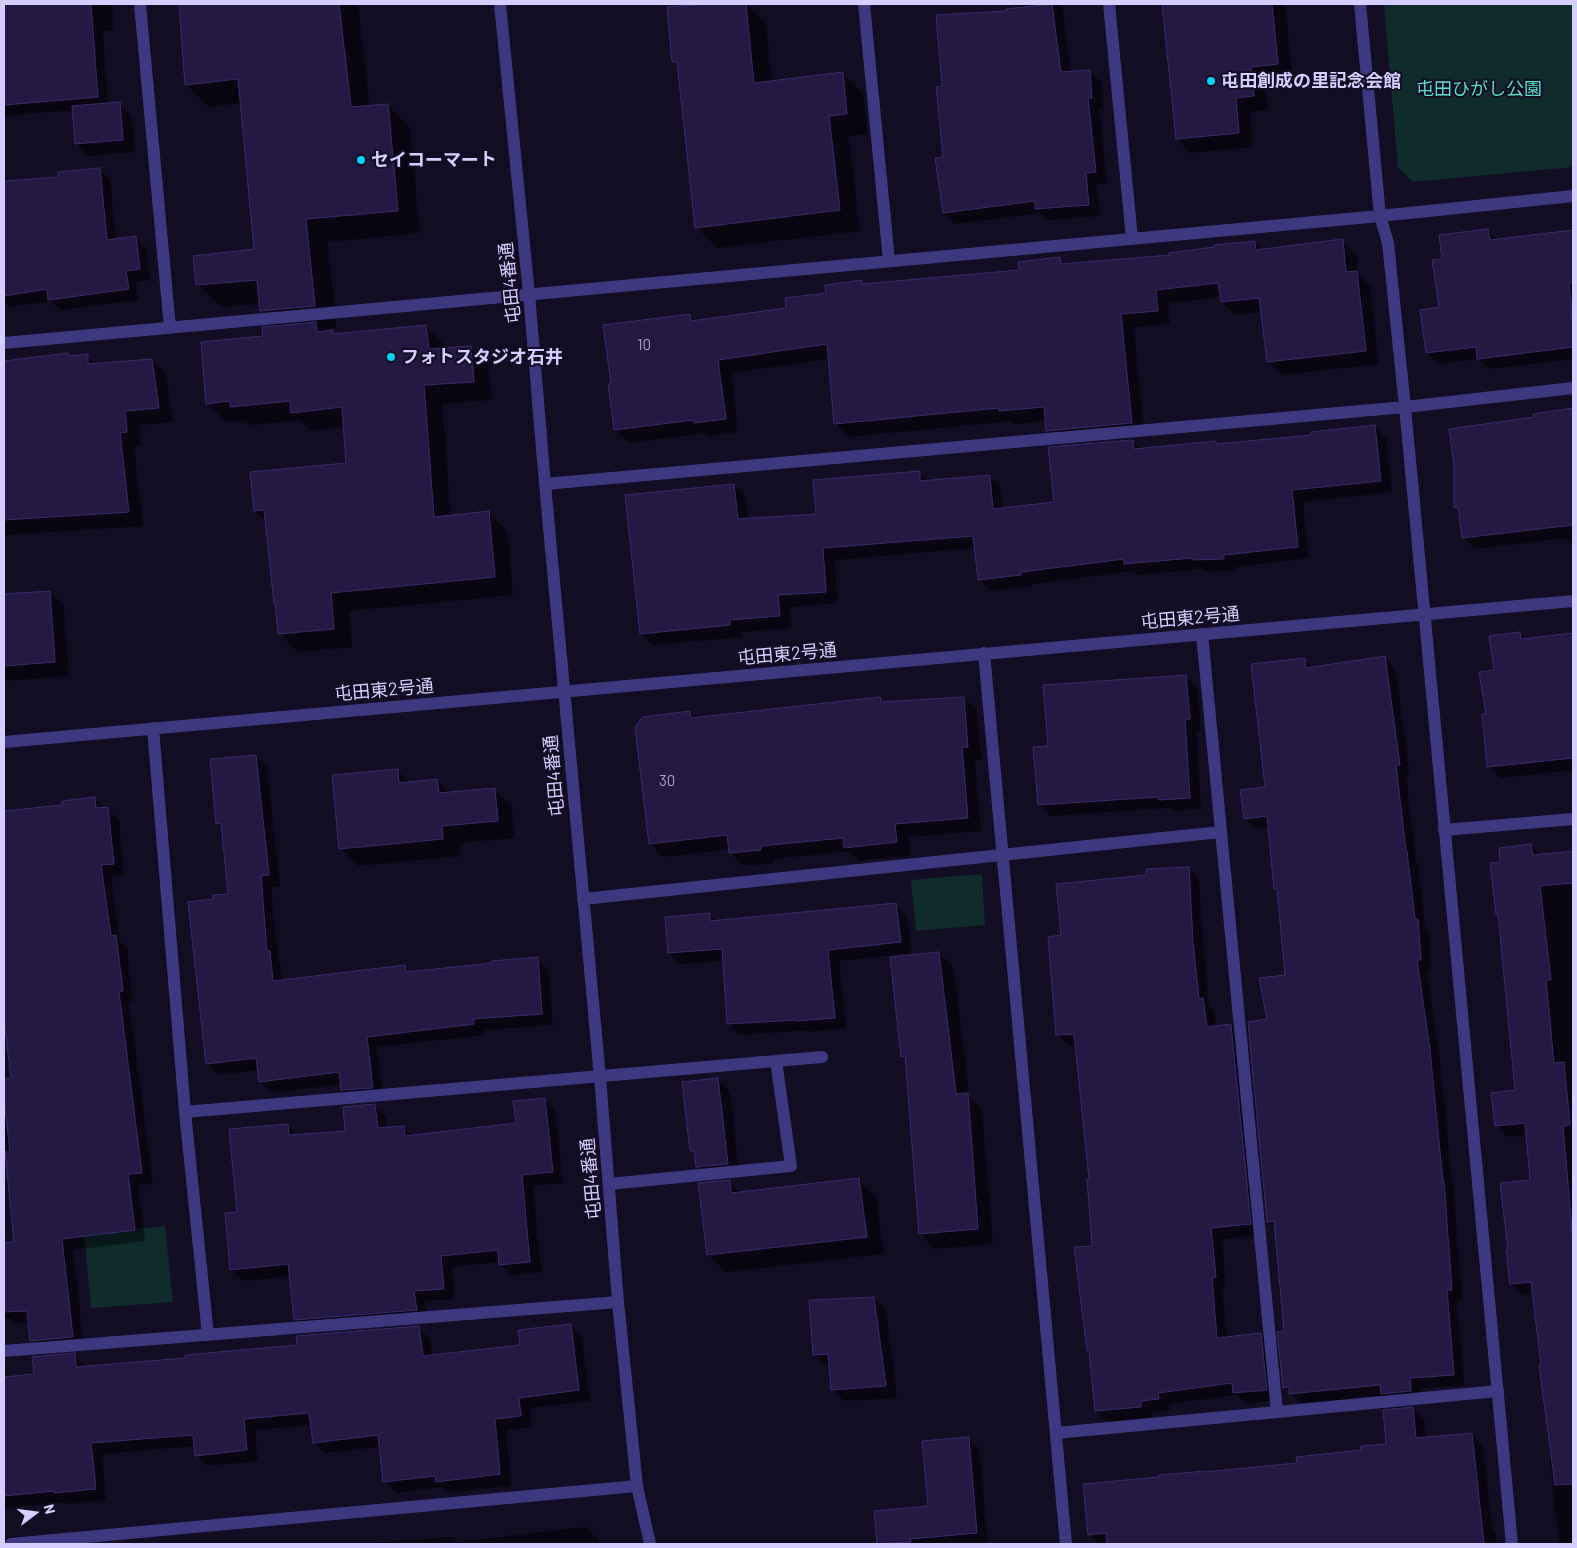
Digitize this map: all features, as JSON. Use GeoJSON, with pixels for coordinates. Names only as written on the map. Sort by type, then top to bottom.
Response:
{"type":"FeatureCollection","features":[{"type":"Feature","properties":{"kind":"street"},"geometry":{"type":"LineString","coordinates":[[140,4],[170,328]]}},
{"type":"Feature","properties":{"kind":"street","name":"屯田4番通"},"geometry":{"type":"LineString","coordinates":[[500,4],[529,294],[600,1077],[618,1302],[637,1486],[650,1544]]}},
{"type":"Feature","properties":{"kind":"street"},"geometry":{"type":"LineString","coordinates":[[864,4],[889,261]]}},
{"type":"Feature","properties":{"kind":"street"},"geometry":{"type":"LineString","coordinates":[[1109,4],[1132,238]]}},
{"type":"Feature","properties":{"kind":"street"},"geometry":{"type":"LineString","coordinates":[[1360,4],[1380,216],[1388,243],[1405,407],[1512,1544]]}},
{"type":"Feature","properties":{"kind":"street"},"geometry":{"type":"LineString","coordinates":[[4,343],[1380,216],[1573,196]]}},
{"type":"Feature","properties":{"kind":"street"},"geometry":{"type":"LineString","coordinates":[[545,484],[1405,407],[1573,388]]}},
{"type":"Feature","properties":{"kind":"street","name":"屯田東2号通"},"geometry":{"type":"LineString","coordinates":[[4,742],[1573,601]]}},
{"type":"Feature","properties":{"kind":"street"},"geometry":{"type":"LineString","coordinates":[[1202,634],[1277,1412]]}},
{"type":"Feature","properties":{"kind":"street"},"geometry":{"type":"LineString","coordinates":[[984,654],[1066,1544]]}},
{"type":"Feature","properties":{"kind":"street"},"geometry":{"type":"LineString","coordinates":[[153,728],[185,1112],[208,1335]]}},
{"type":"Feature","properties":{"kind":"street"},"geometry":{"type":"LineString","coordinates":[[1444,830],[1573,818]]}},
{"type":"Feature","properties":{"kind":"street"},"geometry":{"type":"LineString","coordinates":[[583,899],[1220,832]]}},
{"type":"Feature","properties":{"kind":"street"},"geometry":{"type":"LineString","coordinates":[[185,1112],[822,1057]]}},
{"type":"Feature","properties":{"kind":"street"},"geometry":{"type":"LineString","coordinates":[[608,1184],[791,1166],[776,1061]]}},
{"type":"Feature","properties":{"kind":"street"},"geometry":{"type":"LineString","coordinates":[[4,1351],[618,1302]]}},
{"type":"Feature","properties":{"kind":"street"},"geometry":{"type":"LineString","coordinates":[[1056,1433],[1498,1391]]}},
{"type":"Feature","properties":{"kind":"street"},"geometry":{"type":"LineString","coordinates":[[11,1544],[637,1486]]}},
{"type":"Feature","properties":{"kind":"green space","name":"屯田ひがし公園"},"geometry":{"type":"Polygon","coordinates":[[[1384,4],[1573,4],[1573,167],[1413,182],[1398,168],[1384,4]]]}},
{"type":"Feature","properties":{"kind":"green space"},"geometry":{"type":"Polygon","coordinates":[[[982,874],[985,925],[916,931],[911,880],[982,874]]]}},
{"type":"Feature","properties":{"kind":"green space"},"geometry":{"type":"Polygon","coordinates":[[[165,1226],[173,1302],[91,1308],[84,1234],[165,1226]]]}},
{"type":"Feature","properties":{"kind":"building"},"geometry":{"type":"Polygon","coordinates":[[[4,4],[91,4],[98,97],[4,105],[4,4]]]}},
{"type":"Feature","properties":{"kind":"building"},"geometry":{"type":"Polygon","coordinates":[[[179,4],[339,4],[351,107],[388,104],[398,211],[306,219],[315,306],[260,311],[257,280],[196,285],[193,256],[254,249],[238,79],[185,85],[179,4]]]}},
{"type":"Feature","properties":{"kind":"building"},"geometry":{"type":"Polygon","coordinates":[[[746,4],[754,83],[843,72],[847,114],[829,116],[840,210],[695,228],[677,62],[672,62],[667,7],[746,4]]]}},
{"type":"Feature","properties":{"kind":"building"},"geometry":{"type":"Polygon","coordinates":[[[1052,4],[1061,72],[1090,70],[1092,98],[1088,98],[1096,172],[1086,173],[1089,205],[1035,209],[1035,201],[943,213],[935,158],[943,157],[936,87],[942,86],[936,15],[1006,11],[1006,9],[1052,4]]]}},
{"type":"Feature","properties":{"kind":"building","name":"屯田創成の里記念会館"},"geometry":{"type":"Polygon","coordinates":[[[1162,4],[1272,4],[1278,64],[1251,67],[1254,96],[1236,98],[1239,133],[1176,139],[1162,4]]]}},
{"type":"Feature","properties":{"kind":"building"},"geometry":{"type":"Polygon","coordinates":[[[120,102],[123,140],[75,144],[72,106],[120,102]]]}},
{"type":"Feature","properties":{"kind":"building"},"geometry":{"type":"Polygon","coordinates":[[[100,168],[107,240],[136,236],[140,269],[126,271],[129,289],[48,300],[47,289],[4,296],[4,181],[58,177],[58,172],[100,168]]]}},
{"type":"Feature","properties":{"kind":"building"},"geometry":{"type":"Polygon","coordinates":[[[1488,229],[1490,240],[1573,230],[1573,283],[1569,283],[1573,347],[1477,359],[1476,347],[1426,353],[1420,310],[1439,307],[1432,260],[1442,259],[1439,235],[1488,229]]]}},
{"type":"Feature","properties":{"kind":"building"},"geometry":{"type":"Polygon","coordinates":[[[1343,239],[1346,272],[1357,271],[1366,351],[1267,362],[1259,298],[1221,302],[1218,283],[1156,290],[1158,311],[1121,314],[1132,423],[1046,431],[1044,407],[999,411],[999,408],[834,424],[827,344],[718,360],[726,419],[694,423],[694,420],[614,430],[608,384],[611,384],[603,325],[690,314],[691,321],[786,308],[785,298],[826,293],[825,285],[862,280],[862,284],[1019,270],[1018,262],[1060,257],[1061,264],[1170,255],[1169,253],[1214,247],[1214,245],[1255,241],[1256,250],[1343,239]]]}},
{"type":"Feature","properties":{"kind":"building"},"geometry":{"type":"Polygon","coordinates":[[[316,322],[317,332],[333,330],[333,334],[426,325],[429,349],[471,346],[474,382],[424,385],[434,517],[489,511],[495,577],[331,593],[334,629],[278,634],[264,510],[254,511],[250,472],[346,463],[342,407],[291,413],[290,401],[230,407],[230,401],[206,404],[201,342],[263,336],[262,327],[316,322]]]}},
{"type":"Feature","properties":{"kind":"building"},"geometry":{"type":"Polygon","coordinates":[[[68,353],[68,356],[88,354],[88,364],[152,359],[159,408],[125,411],[127,432],[120,433],[129,512],[4,520],[4,361],[68,353]]]}},
{"type":"Feature","properties":{"kind":"building"},"geometry":{"type":"Polygon","coordinates":[[[1573,408],[1573,525],[1462,538],[1458,507],[1454,508],[1454,466],[1449,429],[1534,417],[1533,414],[1573,408]]]}},
{"type":"Feature","properties":{"kind":"building"},"geometry":{"type":"Polygon","coordinates":[[[1375,425],[1381,481],[1292,490],[1298,547],[1224,555],[1224,559],[1193,560],[1193,558],[1124,564],[1124,559],[1021,572],[1021,575],[978,580],[973,536],[823,548],[826,592],[778,595],[780,616],[730,620],[730,625],[640,634],[625,495],[734,484],[738,519],[816,514],[813,480],[920,471],[920,481],[990,475],[993,509],[1054,502],[1048,447],[1133,440],[1134,449],[1216,441],[1216,444],[1311,435],[1311,432],[1375,425]]]}},
{"type":"Feature","properties":{"kind":"building"},"geometry":{"type":"Polygon","coordinates":[[[50,591],[55,662],[4,666],[4,594],[50,591]]]}},
{"type":"Feature","properties":{"kind":"building"},"geometry":{"type":"Polygon","coordinates":[[[1520,632],[1521,639],[1573,633],[1573,758],[1487,767],[1482,714],[1486,714],[1479,672],[1494,670],[1489,636],[1520,632]]]}},
{"type":"Feature","properties":{"kind":"building"},"geometry":{"type":"Polygon","coordinates":[[[1385,656],[1400,765],[1396,765],[1406,851],[1415,919],[1418,919],[1421,960],[1417,960],[1430,1050],[1444,1182],[1452,1290],[1447,1290],[1454,1375],[1410,1378],[1411,1391],[1381,1394],[1380,1385],[1289,1394],[1289,1387],[1283,1388],[1277,1332],[1284,1331],[1274,1221],[1267,1222],[1248,1022],[1267,1019],[1259,978],[1285,975],[1277,889],[1274,889],[1267,816],[1244,819],[1240,790],[1265,787],[1251,664],[1305,658],[1306,668],[1385,656]]]}},
{"type":"Feature","properties":{"kind":"building"},"geometry":{"type":"Polygon","coordinates":[[[1186,675],[1190,719],[1185,720],[1190,798],[1159,800],[1158,797],[1038,805],[1033,747],[1048,746],[1043,685],[1186,675]]]}},
{"type":"Feature","properties":{"kind":"building"},"geometry":{"type":"Polygon","coordinates":[[[880,697],[881,702],[964,697],[968,747],[962,747],[968,818],[895,824],[897,842],[844,848],[843,838],[761,846],[761,850],[729,853],[727,835],[649,844],[635,728],[642,717],[690,711],[691,718],[880,697]]]}},
{"type":"Feature","properties":{"kind":"building"},"geometry":{"type":"Polygon","coordinates":[[[256,755],[269,875],[261,876],[267,951],[270,951],[273,981],[405,965],[406,972],[538,957],[542,1014],[473,1019],[474,1024],[367,1037],[373,1088],[341,1090],[339,1072],[259,1082],[256,1058],[206,1064],[188,902],[213,899],[213,895],[228,894],[221,823],[216,824],[210,759],[256,755]]]}},
{"type":"Feature","properties":{"kind":"building"},"geometry":{"type":"Polygon","coordinates":[[[398,769],[399,783],[437,779],[439,793],[495,788],[498,821],[442,826],[443,839],[339,849],[332,775],[398,769]]]}},
{"type":"Feature","properties":{"kind":"building"},"geometry":{"type":"Polygon","coordinates":[[[95,797],[96,808],[108,807],[114,864],[101,865],[111,936],[116,935],[123,991],[119,992],[142,1173],[128,1174],[135,1230],[62,1239],[73,1337],[30,1341],[27,1311],[4,1312],[4,1243],[14,1242],[5,1152],[10,1152],[4,1098],[4,1079],[11,1078],[4,1020],[4,811],[62,805],[62,801],[95,797]]]}},
{"type":"Feature","properties":{"kind":"building"},"geometry":{"type":"Polygon","coordinates":[[[1531,844],[1533,855],[1573,851],[1573,883],[1540,886],[1551,980],[1546,980],[1554,1063],[1564,1062],[1570,1125],[1563,1126],[1573,1242],[1573,1484],[1555,1485],[1539,1365],[1541,1365],[1531,1282],[1510,1284],[1500,1183],[1530,1180],[1525,1123],[1495,1126],[1491,1093],[1515,1090],[1498,914],[1496,914],[1490,863],[1500,862],[1499,848],[1531,844]]]}},
{"type":"Feature","properties":{"kind":"building"},"geometry":{"type":"Polygon","coordinates":[[[1189,867],[1193,942],[1199,999],[1203,998],[1207,1027],[1231,1024],[1251,1224],[1211,1228],[1216,1277],[1212,1278],[1217,1338],[1261,1333],[1267,1390],[1233,1393],[1232,1383],[1158,1393],[1159,1399],[1141,1401],[1141,1407],[1095,1411],[1089,1351],[1087,1351],[1074,1247],[1092,1246],[1087,1179],[1089,1179],[1074,1034],[1056,1035],[1048,937],[1061,935],[1056,884],[1146,875],[1146,869],[1189,867]]]}},
{"type":"Feature","properties":{"kind":"building"},"geometry":{"type":"Polygon","coordinates":[[[896,903],[901,942],[828,950],[835,1018],[727,1024],[722,949],[668,953],[665,917],[710,913],[710,921],[896,903]]]}},
{"type":"Feature","properties":{"kind":"building"},"geometry":{"type":"Polygon","coordinates":[[[939,952],[956,1094],[968,1093],[978,1229],[919,1234],[905,1056],[901,1057],[890,957],[939,952]]]}},
{"type":"Feature","properties":{"kind":"building"},"geometry":{"type":"Polygon","coordinates":[[[718,1078],[728,1164],[696,1167],[694,1151],[690,1151],[682,1082],[718,1078]]]}},
{"type":"Feature","properties":{"kind":"building"},"geometry":{"type":"Polygon","coordinates":[[[545,1098],[553,1172],[522,1175],[530,1262],[499,1265],[498,1250],[441,1256],[444,1289],[414,1291],[417,1310],[294,1320],[288,1264],[230,1270],[225,1213],[237,1212],[229,1129],[288,1124],[289,1135],[345,1131],[343,1107],[375,1104],[378,1128],[404,1126],[405,1136],[516,1123],[513,1101],[545,1098]]]}},
{"type":"Feature","properties":{"kind":"building"},"geometry":{"type":"Polygon","coordinates":[[[859,1178],[867,1237],[707,1255],[698,1183],[730,1180],[731,1193],[859,1178]]]}},
{"type":"Feature","properties":{"kind":"building"},"geometry":{"type":"Polygon","coordinates":[[[874,1297],[886,1386],[831,1390],[828,1354],[813,1355],[809,1300],[874,1297]]]}},
{"type":"Feature","properties":{"kind":"building"},"geometry":{"type":"Polygon","coordinates":[[[571,1324],[579,1390],[519,1398],[521,1416],[495,1419],[500,1474],[436,1482],[435,1476],[383,1482],[378,1435],[313,1443],[309,1413],[244,1419],[247,1450],[195,1456],[193,1435],[91,1443],[96,1489],[4,1496],[4,1377],[34,1374],[32,1357],[75,1353],[76,1367],[185,1358],[185,1355],[297,1345],[296,1336],[419,1326],[423,1356],[520,1345],[518,1330],[571,1324]]]}},
{"type":"Feature","properties":{"kind":"building"},"geometry":{"type":"Polygon","coordinates":[[[1413,1407],[1416,1438],[1472,1433],[1484,1544],[1107,1544],[1106,1533],[1088,1535],[1083,1484],[1159,1477],[1159,1475],[1297,1463],[1296,1457],[1361,1450],[1360,1446],[1386,1444],[1383,1410],[1413,1407]]]}},
{"type":"Feature","properties":{"kind":"building"},"geometry":{"type":"Polygon","coordinates":[[[969,1437],[977,1533],[910,1539],[911,1542],[877,1544],[874,1511],[928,1506],[922,1441],[969,1437]]]}},
{"type":"Feature","properties":{"kind":"place","name":"屯田創成の里記念会館"},"geometry":{"type":"Point","coordinates":[1211,81]}},
{"type":"Feature","properties":{"kind":"place","name":"セイコーマート"},"geometry":{"type":"Point","coordinates":[361,160]}},
{"type":"Feature","properties":{"kind":"place","name":"フォトスタジオ石井"},"geometry":{"type":"Point","coordinates":[391,357]}}]}
